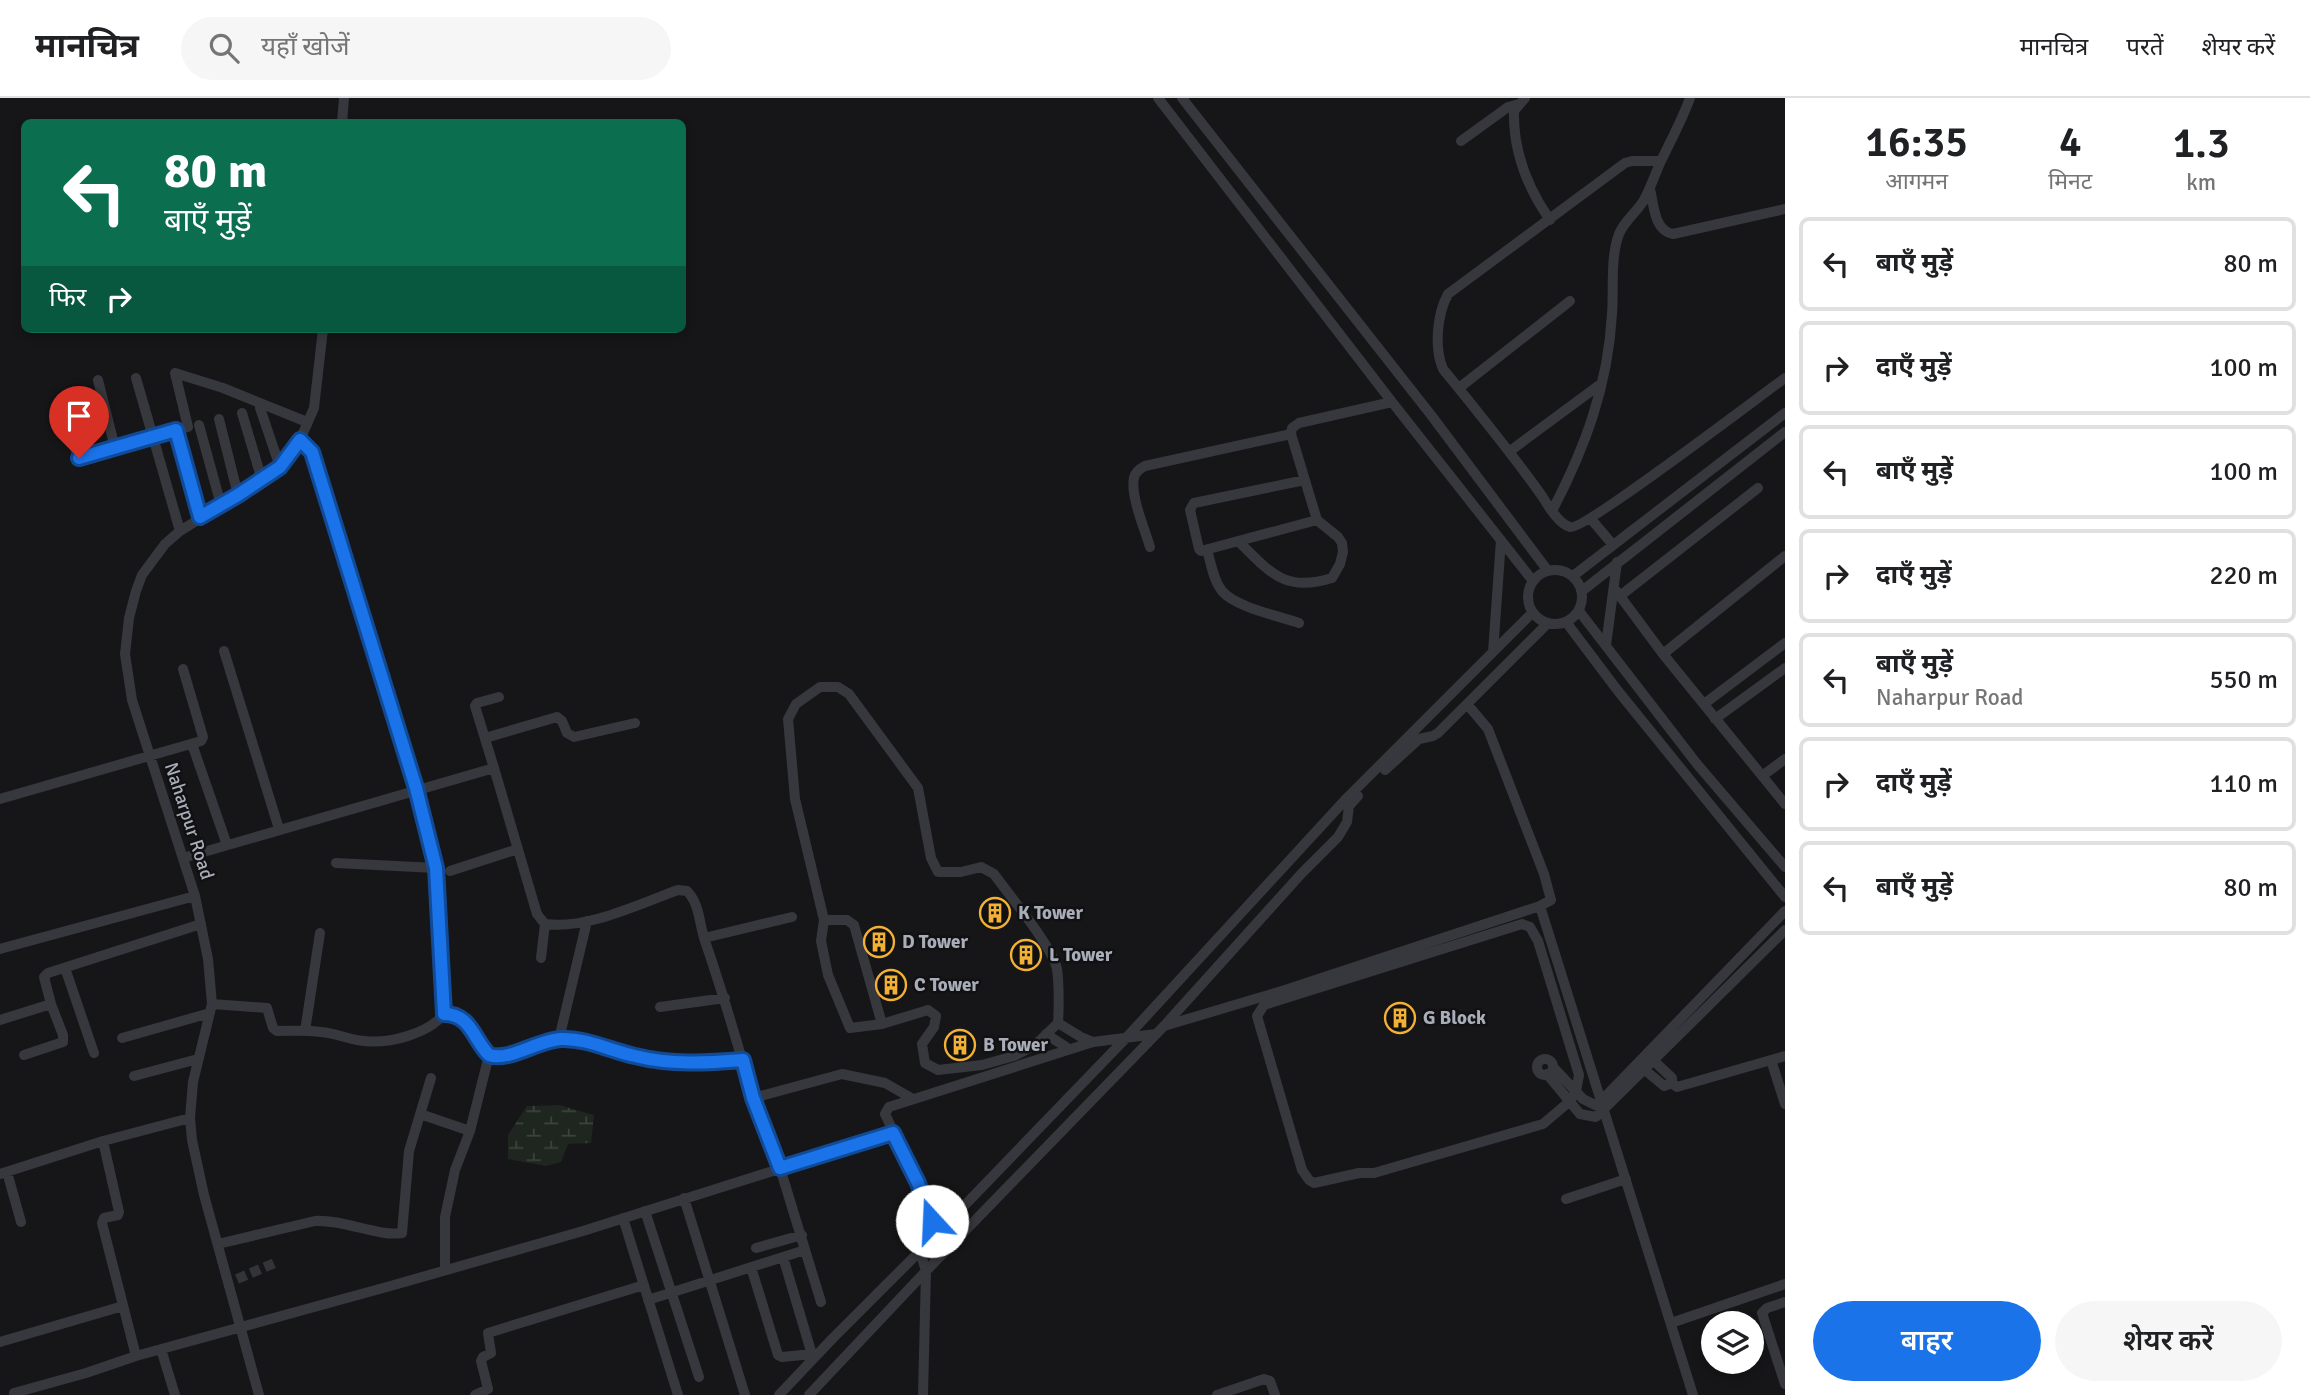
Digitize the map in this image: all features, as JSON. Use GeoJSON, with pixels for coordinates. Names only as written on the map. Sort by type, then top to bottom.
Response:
{"type":"FeatureCollection","features":[{"type":"Feature","properties":{"kind":"street"},"geometry":{"type":"LineString","coordinates":[[342,119],[344,98]]}},
{"type":"Feature","properties":{"kind":"street"},"geometry":{"type":"LineString","coordinates":[[1158,98],[1371,376],[1533,581]]}},
{"type":"Feature","properties":{"kind":"street"},"geometry":{"type":"LineString","coordinates":[[1182,98],[1389,361],[1548,570]]}},
{"type":"Feature","properties":{"kind":"street"},"geometry":{"type":"LineString","coordinates":[[1461,141],[1508,107],[1532,98]]}},
{"type":"Feature","properties":{"kind":"street"},"geometry":{"type":"LineString","coordinates":[[1552,512],[1581,454],[1602,383],[1612,314],[1619,233],[1650,189],[1661,160],[1681,124],[1690,98]]}},
{"type":"Feature","properties":{"kind":"street"},"geometry":{"type":"LineString","coordinates":[[1523,100],[1514,111],[1514,119],[1524,174],[1534,198],[1550,220]]}},
{"type":"Feature","properties":{"kind":"street"},"geometry":{"type":"LineString","coordinates":[[1661,160],[1625,163],[1448,294],[1437,343],[1438,358],[1443,369],[1510,451],[1552,512],[1569,527],[1574,528],[1591,520],[1785,378]]}},
{"type":"Feature","properties":{"kind":"street"},"geometry":{"type":"LineString","coordinates":[[1650,189],[1659,227],[1665,233],[1673,234],[1785,209]]}},
{"type":"Feature","properties":{"kind":"street"},"geometry":{"type":"LineString","coordinates":[[1459,388],[1570,301]]}},
{"type":"Feature","properties":{"kind":"street","name":"Naharpur Road"},"geometry":{"type":"LineString","coordinates":[[259,1395],[241,1326],[233,1280],[218,1244],[198,1170],[190,1118],[198,1059],[211,1008],[211,979],[195,897],[149,757],[127,675],[125,654],[129,618],[142,575],[165,544],[200,517],[280,467],[300,440],[314,408],[323,333]]}},
{"type":"Feature","properties":{"kind":"street"},"geometry":{"type":"LineString","coordinates":[[1371,376],[1389,361]]}},
{"type":"Feature","properties":{"kind":"street"},"geometry":{"type":"LineString","coordinates":[[61,399],[79,458],[188,427],[175,373],[223,388],[307,422]]}},
{"type":"Feature","properties":{"kind":"street"},"geometry":{"type":"LineString","coordinates":[[136,378],[180,531]]}},
{"type":"Feature","properties":{"kind":"street"},"geometry":{"type":"LineString","coordinates":[[99,380],[115,448]]}},
{"type":"Feature","properties":{"kind":"street"},"geometry":{"type":"LineString","coordinates":[[1510,451],[1602,383]]}},
{"type":"Feature","properties":{"kind":"street"},"geometry":{"type":"LineString","coordinates":[[1238,541],[1275,577],[1290,582],[1320,582],[1332,578],[1343,552],[1338,537],[1317,520],[1291,434],[1292,428],[1299,423],[1392,402]]}},
{"type":"Feature","properties":{"kind":"street"},"geometry":{"type":"LineString","coordinates":[[260,408],[280,467]]}},
{"type":"Feature","properties":{"kind":"street"},"geometry":{"type":"LineString","coordinates":[[1573,576],[1785,413]]}},
{"type":"Feature","properties":{"kind":"street"},"geometry":{"type":"LineString","coordinates":[[242,414],[262,480]]}},
{"type":"Feature","properties":{"kind":"street"},"geometry":{"type":"LineString","coordinates":[[219,419],[238,495]]}},
{"type":"Feature","properties":{"kind":"street"},"geometry":{"type":"LineString","coordinates":[[199,425],[221,505]]}},
{"type":"Feature","properties":{"kind":"street"},"geometry":{"type":"LineString","coordinates":[[176,430],[200,517]]}},
{"type":"Feature","properties":{"kind":"street"},"geometry":{"type":"LineString","coordinates":[[1582,591],[1785,432]]}},
{"type":"Feature","properties":{"kind":"street"},"geometry":{"type":"LineString","coordinates":[[1150,547],[1133,489],[1138,470],[1145,466],[1291,434]]}},
{"type":"Feature","properties":{"kind":"street"},"geometry":{"type":"LineString","coordinates":[[121,1038],[211,1008],[264,1007],[270,1011],[275,1030],[323,1032],[376,1042],[426,1029],[438,1022],[444,1014],[436,868],[416,788],[312,452],[300,440]]}},
{"type":"Feature","properties":{"kind":"street"},"geometry":{"type":"LineString","coordinates":[[1305,480],[1194,503],[1190,510],[1199,549],[1207,550],[1317,520]]}},
{"type":"Feature","properties":{"kind":"street"},"geometry":{"type":"LineString","coordinates":[[1617,592],[1758,488]]}},
{"type":"Feature","properties":{"kind":"street"},"geometry":{"type":"LineString","coordinates":[[1591,520],[1613,545]]}},
{"type":"Feature","properties":{"kind":"street"},"geometry":{"type":"LineString","coordinates":[[1493,652],[1500,540]]}},
{"type":"Feature","properties":{"kind":"street"},"geometry":{"type":"LineString","coordinates":[[1207,550],[1218,585],[1224,593],[1238,602],[1299,623]]}},
{"type":"Feature","properties":{"kind":"street"},"geometry":{"type":"LineString","coordinates":[[1663,654],[1785,556]]}},
{"type":"Feature","properties":{"kind":"street"},"geometry":{"type":"LineString","coordinates":[[1606,645],[1617,592],[1618,562]]}},
{"type":"Feature","properties":{"kind":"street"},"geometry":{"type":"LineString","coordinates":[[1590,563],[1599,576]]}},
{"type":"Feature","properties":{"kind":"street"},"geometry":{"type":"LineString","coordinates":[[809,1395],[1160,1030],[1338,837],[1347,822],[1349,806],[1419,739],[1433,736],[1547,624],[1566,622],[1579,611],[1582,591],[1573,576],[1565,571],[1548,570],[1533,581],[1527,597],[1532,613],[1547,624]]}},
{"type":"Feature","properties":{"kind":"street"},"geometry":{"type":"LineString","coordinates":[[1617,592],[1663,654],[1762,776],[1781,790],[1785,804]]}},
{"type":"Feature","properties":{"kind":"street"},"geometry":{"type":"LineString","coordinates":[[1579,611],[1697,764],[1785,867]]}},
{"type":"Feature","properties":{"kind":"street"},"geometry":{"type":"LineString","coordinates":[[779,1395],[812,1357],[936,1235],[1127,1037],[1346,799],[1532,613]]}},
{"type":"Feature","properties":{"kind":"street"},"geometry":{"type":"LineString","coordinates":[[1566,622],[1618,691],[1785,897]]}},
{"type":"Feature","properties":{"kind":"street"},"geometry":{"type":"LineString","coordinates":[[1703,704],[1785,643]]}},
{"type":"Feature","properties":{"kind":"street"},"geometry":{"type":"LineString","coordinates":[[224,651],[279,829]]}},
{"type":"Feature","properties":{"kind":"street"},"geometry":{"type":"LineString","coordinates":[[1715,719],[1785,668]]}},
{"type":"Feature","properties":{"kind":"street"},"geometry":{"type":"LineString","coordinates":[[0,799],[201,741],[203,737],[183,669]]}},
{"type":"Feature","properties":{"kind":"street"},"geometry":{"type":"LineString","coordinates":[[1734,682],[1744,698]]}},
{"type":"Feature","properties":{"kind":"street"},"geometry":{"type":"LineString","coordinates":[[820,687],[838,687],[849,694],[918,788],[931,858],[938,872],[961,872],[981,867],[994,874],[1049,951],[1057,969],[1058,1023],[1035,1045],[1014,1056],[982,1065],[937,1070],[925,1063],[922,1044],[934,1027],[936,1016],[928,1010],[882,1024],[850,1028],[828,975],[821,941],[824,920],[795,799],[788,719],[796,704],[820,687]]}},
{"type":"Feature","properties":{"kind":"street"},"geometry":{"type":"LineString","coordinates":[[499,697],[477,703],[475,706],[537,914],[545,924],[558,926],[587,922],[678,890],[687,891],[695,898],[704,938],[725,998],[753,1098],[780,1168],[821,1302]]}},
{"type":"Feature","properties":{"kind":"street"},"geometry":{"type":"LineString","coordinates":[[936,1235],[918,1183],[893,1133],[885,1114],[886,1110],[1093,1041],[1160,1030],[1549,902],[1551,897],[1544,874],[1488,729],[1467,704]]}},
{"type":"Feature","properties":{"kind":"street"},"geometry":{"type":"LineString","coordinates":[[485,738],[557,717],[562,720],[567,733],[575,737],[635,723]]}},
{"type":"Feature","properties":{"kind":"street"},"geometry":{"type":"LineString","coordinates":[[192,744],[227,845]]}},
{"type":"Feature","properties":{"kind":"street"},"geometry":{"type":"LineString","coordinates":[[1762,776],[1785,759]]}},
{"type":"Feature","properties":{"kind":"street"},"geometry":{"type":"LineString","coordinates":[[183,858],[416,788],[494,768]]}},
{"type":"Feature","properties":{"kind":"street"},"geometry":{"type":"LineString","coordinates":[[450,871],[518,849]]}},
{"type":"Feature","properties":{"kind":"street"},"geometry":{"type":"LineString","coordinates":[[335,863],[436,868]]}},
{"type":"Feature","properties":{"kind":"street"},"geometry":{"type":"LineString","coordinates":[[0,949],[195,897]]}},
{"type":"Feature","properties":{"kind":"street"},"geometry":{"type":"LineString","coordinates":[[1540,906],[1693,1395]]}},
{"type":"Feature","properties":{"kind":"street"},"geometry":{"type":"LineString","coordinates":[[1550,1071],[1573,1096],[1580,1114],[1596,1117],[1603,1106],[1785,911]]}},
{"type":"Feature","properties":{"kind":"street"},"geometry":{"type":"LineString","coordinates":[[704,938],[792,917]]}},
{"type":"Feature","properties":{"kind":"street"},"geometry":{"type":"LineString","coordinates":[[824,920],[847,920],[854,925],[882,1024]]}},
{"type":"Feature","properties":{"kind":"street"},"geometry":{"type":"LineString","coordinates":[[559,1039],[587,922]]}},
{"type":"Feature","properties":{"kind":"street"},"geometry":{"type":"LineString","coordinates":[[24,1055],[63,1042],[44,977],[48,973],[201,924]]}},
{"type":"Feature","properties":{"kind":"street"},"geometry":{"type":"LineString","coordinates":[[541,958],[545,924]]}},
{"type":"Feature","properties":{"kind":"street"},"geometry":{"type":"LineString","coordinates":[[1522,924],[1526,925],[1534,932],[1538,941],[1579,1075],[1573,1096],[1543,1124],[1374,1173],[1359,1172],[1314,1183],[1301,1170],[1257,1016],[1264,1005],[1522,924]]}},
{"type":"Feature","properties":{"kind":"street"},"geometry":{"type":"LineString","coordinates":[[1603,1106],[1645,1070],[1785,930]]}},
{"type":"Feature","properties":{"kind":"street"},"geometry":{"type":"LineString","coordinates":[[305,1031],[320,933]]}},
{"type":"Feature","properties":{"kind":"street"},"geometry":{"type":"LineString","coordinates":[[65,968],[94,1054]]}},
{"type":"Feature","properties":{"kind":"street"},"geometry":{"type":"LineString","coordinates":[[660,1007],[725,998]]}},
{"type":"Feature","properties":{"kind":"street"},"geometry":{"type":"LineString","coordinates":[[0,1020],[51,1004]]}},
{"type":"Feature","properties":{"kind":"street"},"geometry":{"type":"LineString","coordinates":[[444,1014],[453,1014],[468,1023],[489,1055],[470,1131],[455,1170],[445,1217],[445,1270]]}},
{"type":"Feature","properties":{"kind":"street"},"geometry":{"type":"LineString","coordinates":[[1058,1023],[1093,1041]]}},
{"type":"Feature","properties":{"kind":"street"},"geometry":{"type":"LineString","coordinates":[[1046,1034],[1069,1049]]}},
{"type":"Feature","properties":{"kind":"street"},"geometry":{"type":"LineString","coordinates":[[489,1055],[504,1057],[542,1042],[559,1039],[592,1044],[655,1060],[695,1063],[743,1060]]}},
{"type":"Feature","properties":{"kind":"street"},"geometry":{"type":"LineString","coordinates":[[1654,1061],[1672,1078],[1672,1083],[1677,1087],[1785,1056]]}},
{"type":"Feature","properties":{"kind":"street"},"geometry":{"type":"LineString","coordinates":[[134,1076],[198,1059]]}},
{"type":"Feature","properties":{"kind":"street"},"geometry":{"type":"LineString","coordinates":[[1771,1060],[1785,1104]]}},
{"type":"Feature","properties":{"kind":"street"},"geometry":{"type":"LineString","coordinates":[[1645,1070],[1664,1086],[1672,1083]]}},
{"type":"Feature","properties":{"kind":"street"},"geometry":{"type":"LineString","coordinates":[[753,1098],[842,1074],[885,1083],[913,1099]]}},
{"type":"Feature","properties":{"kind":"street"},"geometry":{"type":"LineString","coordinates":[[218,1244],[315,1221],[401,1233],[408,1157],[431,1078]]}},
{"type":"Feature","properties":{"kind":"street"},"geometry":{"type":"LineString","coordinates":[[420,1114],[470,1131]]}},
{"type":"Feature","properties":{"kind":"street"},"geometry":{"type":"LineString","coordinates":[[21,1222],[4,1173],[103,1141],[190,1118]]}},
{"type":"Feature","properties":{"kind":"street"},"geometry":{"type":"LineString","coordinates":[[14,1393],[623,1218],[893,1133]]}},
{"type":"Feature","properties":{"kind":"street"},"geometry":{"type":"LineString","coordinates":[[103,1141],[119,1212],[104,1218],[102,1223],[136,1356]]}},
{"type":"Feature","properties":{"kind":"street"},"geometry":{"type":"LineString","coordinates":[[1566,1199],[1626,1179]]}},
{"type":"Feature","properties":{"kind":"street"},"geometry":{"type":"LineString","coordinates":[[684,1198],[745,1395]]}},
{"type":"Feature","properties":{"kind":"street"},"geometry":{"type":"LineString","coordinates":[[645,1211],[699,1377]]}},
{"type":"Feature","properties":{"kind":"street"},"geometry":{"type":"LineString","coordinates":[[623,1218],[678,1395]]}},
{"type":"Feature","properties":{"kind":"street"},"geometry":{"type":"LineString","coordinates":[[756,1248],[802,1235]]}},
{"type":"Feature","properties":{"kind":"street"},"geometry":{"type":"LineString","coordinates":[[648,1300],[805,1250]]}},
{"type":"Feature","properties":{"kind":"street"},"geometry":{"type":"LineString","coordinates":[[920,1251],[926,1271],[923,1395]]}},
{"type":"Feature","properties":{"kind":"street"},"geometry":{"type":"LineString","coordinates":[[783,1257],[812,1357]]}},
{"type":"Feature","properties":{"kind":"street"},"geometry":{"type":"LineString","coordinates":[[751,1267],[778,1355],[812,1357]]}},
{"type":"Feature","properties":{"kind":"street"},"geometry":{"type":"LineString","coordinates":[[1671,1323],[1785,1284]]}},
{"type":"Feature","properties":{"kind":"street"},"geometry":{"type":"LineString","coordinates":[[475,1395],[488,1389],[481,1358],[491,1352],[488,1333],[644,1285]]}},
{"type":"Feature","properties":{"kind":"street"},"geometry":{"type":"LineString","coordinates":[[1785,1302],[1767,1308],[1762,1313],[1785,1384]]}},
{"type":"Feature","properties":{"kind":"street"},"geometry":{"type":"LineString","coordinates":[[0,1342],[123,1306]]}},
{"type":"Feature","properties":{"kind":"street"},"geometry":{"type":"LineString","coordinates":[[162,1349],[175,1395]]}},
{"type":"Feature","properties":{"kind":"street"},"geometry":{"type":"LineString","coordinates":[[1217,1395],[1264,1379],[1270,1381],[1275,1395]]}},
{"type":"Feature","properties":{"kind":"green space"},"geometry":{"type":"Polygon","coordinates":[[[559,1105],[594,1115],[591,1143],[568,1144],[561,1162],[546,1166],[508,1159],[508,1135],[527,1106],[559,1105]]]}},
{"type":"Feature","properties":{"kind":"tunnel"},"geometry":{"type":"LineString","coordinates":[[237,1279],[277,1262]]}},
{"type":"Feature","properties":{"kind":"place","name":"K Tower"},"geometry":{"type":"Point","coordinates":[995,913]}},
{"type":"Feature","properties":{"kind":"place","name":"D Tower"},"geometry":{"type":"Point","coordinates":[879,942]}},
{"type":"Feature","properties":{"kind":"place","name":"L Tower"},"geometry":{"type":"Point","coordinates":[1026,955]}},
{"type":"Feature","properties":{"kind":"place","name":"C Tower"},"geometry":{"type":"Point","coordinates":[891,985]}},
{"type":"Feature","properties":{"kind":"place","name":"G Block"},"geometry":{"type":"Point","coordinates":[1400,1018]}},
{"type":"Feature","properties":{"kind":"place","name":"B Tower"},"geometry":{"type":"Point","coordinates":[960,1045]}},
{"type":"Feature","properties":{"kind":"route"},"geometry":{"type":"LineString","coordinates":[[79,458],[176,430],[200,517],[280,467],[300,440],[312,452],[416,788],[436,868],[444,1014],[453,1014],[468,1023],[489,1055],[504,1057],[542,1042],[569,1039],[632,1056],[679,1063],[743,1060],[753,1098],[780,1168],[893,1133],[918,1183],[932,1221]]}}]}
